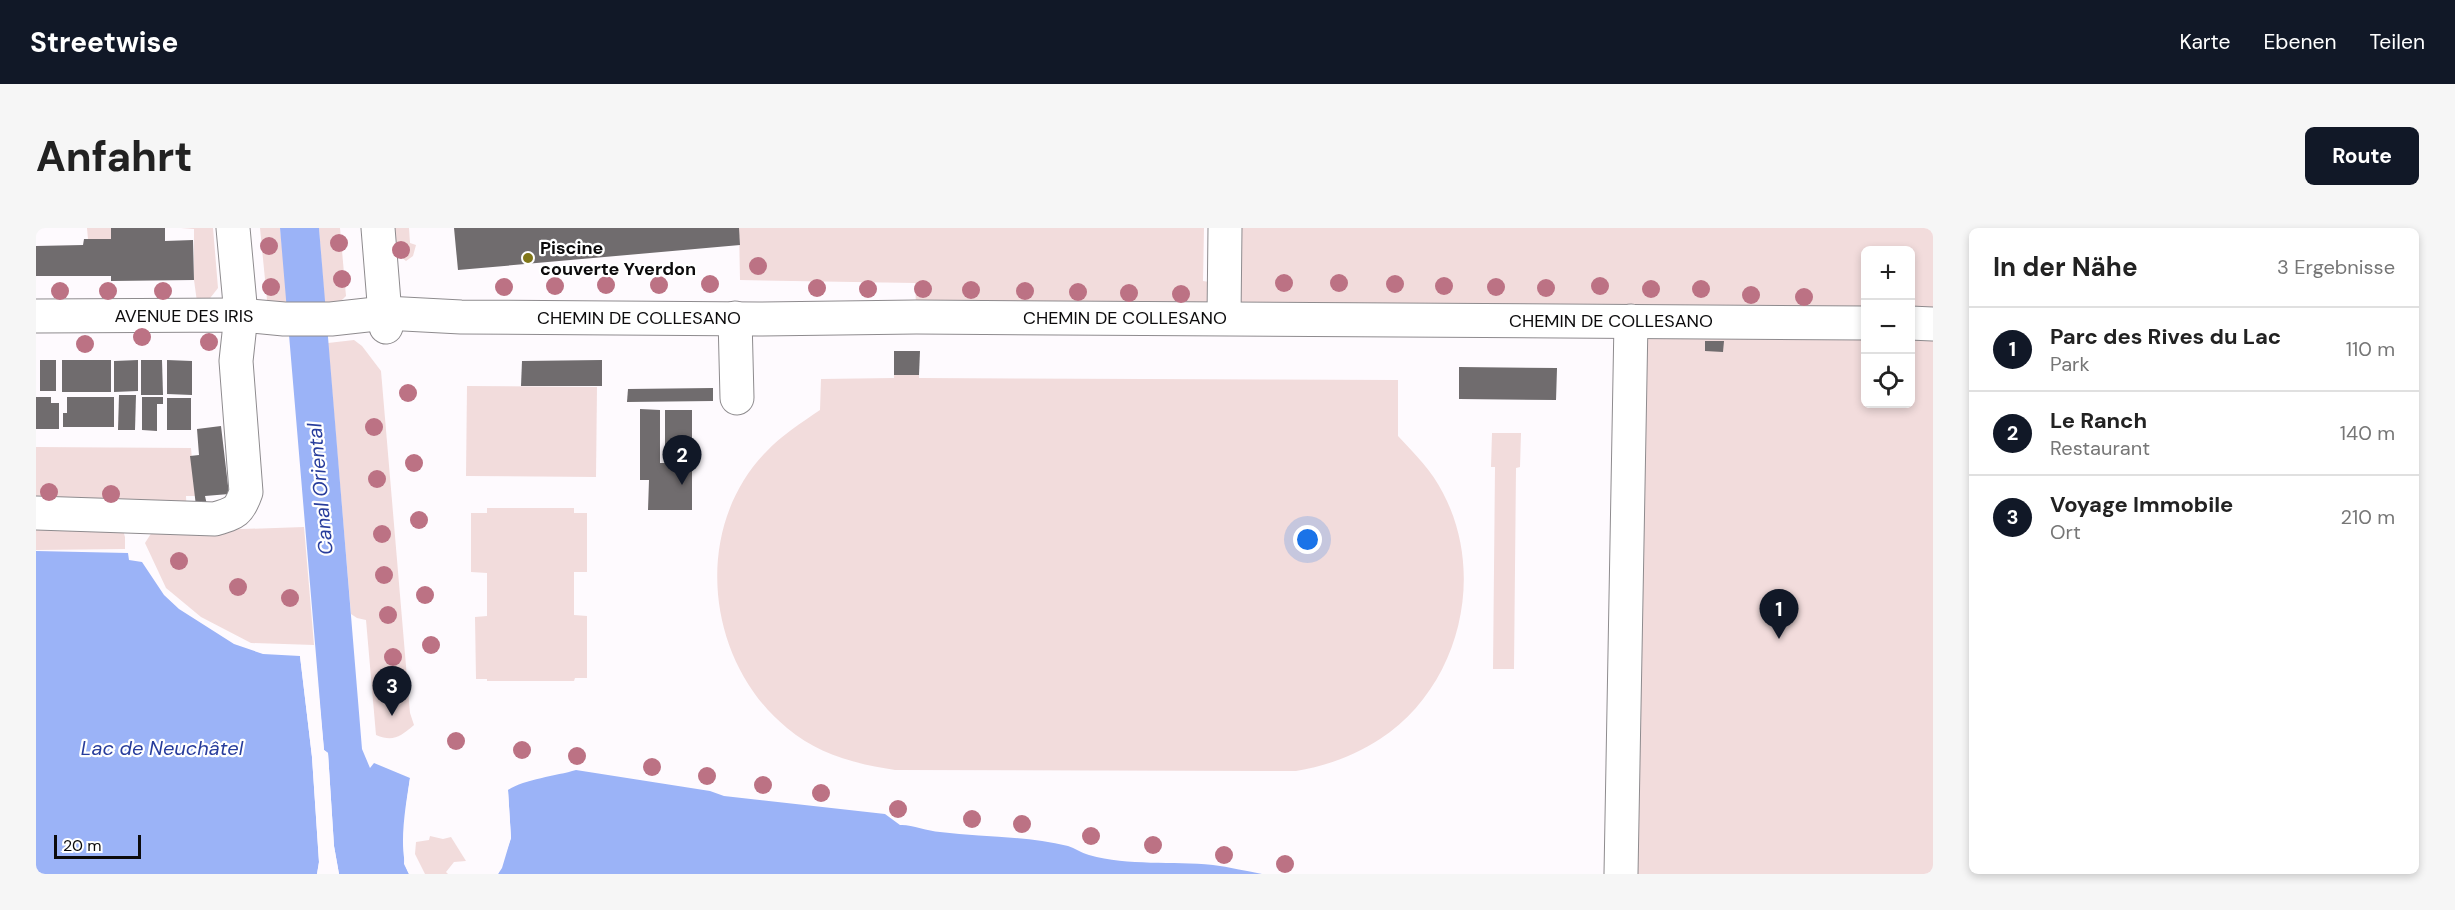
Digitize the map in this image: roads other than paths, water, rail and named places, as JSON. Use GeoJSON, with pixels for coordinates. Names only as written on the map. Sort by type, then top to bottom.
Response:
{"type":"FeatureCollection","features":[{"type":"Feature","properties":{"kind":"street"},"geometry":{"type":"LineString","coordinates":[[36,513],[215,519],[232,514],[241,507],[246,492],[236,361],[241,322],[233,228]]}},
{"type":"Feature","properties":{"kind":"street"},"geometry":{"type":"LineString","coordinates":[[378,228],[385,320]]}},
{"type":"Feature","properties":{"kind":"street"},"geometry":{"type":"LineString","coordinates":[[1224,318],[1225,228]]}},
{"type":"Feature","properties":{"kind":"street","name":"AVENUE DES IRIS"},"geometry":{"type":"LineString","coordinates":[[36,316],[241,322],[331,319]]}},
{"type":"Feature","properties":{"kind":"street","name":"CHEMIN DE COLLESANO"},"geometry":{"type":"LineString","coordinates":[[331,319],[916,317],[1861,323]]}},
{"type":"Feature","properties":{"kind":"street"},"geometry":{"type":"LineString","coordinates":[[735,318],[737,398]]}},
{"type":"Feature","properties":{"kind":"street"},"geometry":{"type":"LineString","coordinates":[[1621,874],[1631,321]]}},
{"type":"Feature","properties":{"kind":"street"},"geometry":{"type":"LineString","coordinates":[[1915,323],[1933,324]]}},
{"type":"Feature","properties":{"kind":"water","name":"Canal Oriental"},"geometry":{"type":"Polygon","coordinates":[[[280,228],[319,228],[362,749],[370,768],[374,763],[410,778],[403,841],[405,865],[409,874],[339,874],[334,846],[328,753],[324,750],[280,228]]]}},
{"type":"Feature","properties":{"kind":"water","name":"Lac de Neuchâtel"},"geometry":{"type":"Polygon","coordinates":[[[36,551],[128,553],[129,560],[142,562],[164,595],[179,609],[234,644],[263,654],[300,656],[312,757],[319,862],[317,874],[36,874],[36,551]]]}},
{"type":"Feature","properties":{"kind":"water"},"geometry":{"type":"Polygon","coordinates":[[[576,770],[710,791],[724,796],[885,814],[900,825],[940,832],[1020,838],[1052,843],[1068,846],[1086,854],[1119,861],[1213,865],[1262,874],[498,874],[511,838],[508,790],[532,780],[576,770]]]}},
{"type":"Feature","properties":{"kind":"place","name":"Piscine couverte Yverdon"},"geometry":{"type":"Point","coordinates":[528,258]}},
{"type":"Feature","properties":{"kind":"place","name":"Le Ranch"},"geometry":{"type":"Point","coordinates":[682,485]}},
{"type":"Feature","properties":{"kind":"place","name":"Parc des Rives du Lac"},"geometry":{"type":"Point","coordinates":[1779,639]}},
{"type":"Feature","properties":{"kind":"place","name":"Voyage Immobile"},"geometry":{"type":"Point","coordinates":[392,716]}}]}
